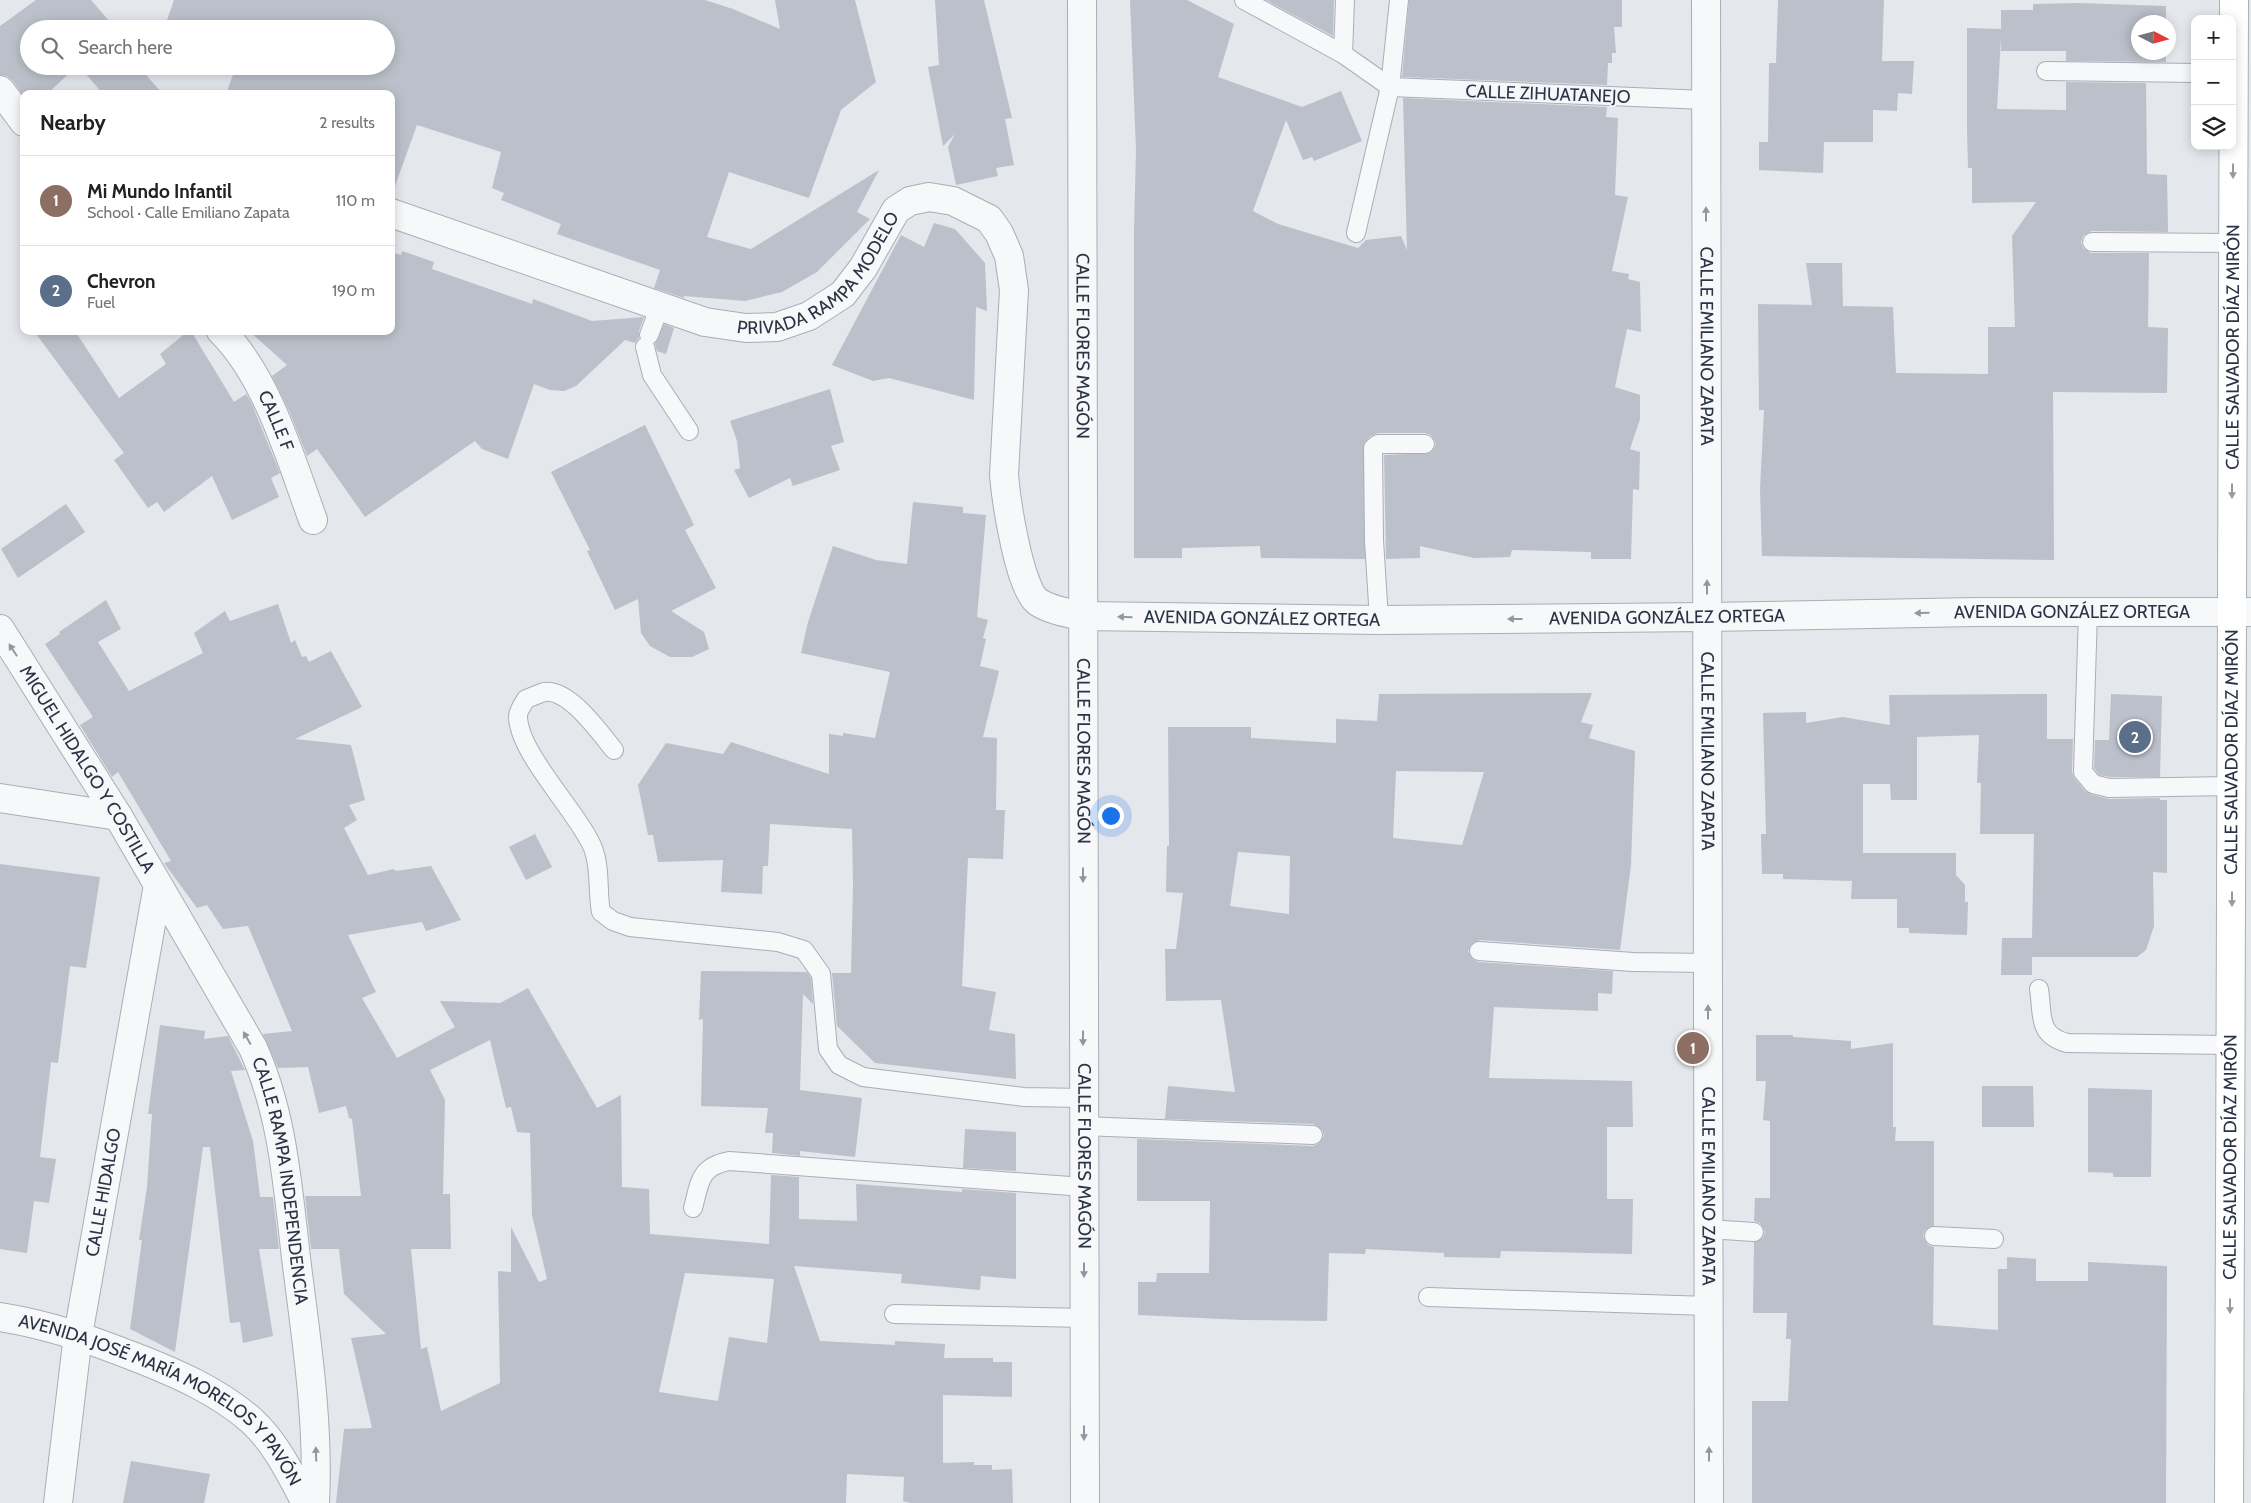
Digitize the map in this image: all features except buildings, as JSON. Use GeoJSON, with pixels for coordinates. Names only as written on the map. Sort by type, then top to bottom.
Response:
{"type":"FeatureCollection","features":[{"type":"Feature","properties":{"kind":"main road","name":"CALLE SALVADOR DÍAZ MIRÓN"},"geometry":{"type":"LineString","coordinates":[[2233,60],[2234,0]]}},
{"type":"Feature","properties":{"kind":"main road","name":"CALLE SALVADOR DÍAZ MIRÓN"},"geometry":{"type":"LineString","coordinates":[[2229,1503],[2232,786],[2242,612],[2239,260],[2234,105]]}},
{"type":"Feature","properties":{"kind":"street","name":"CALLE FLORES MAGÓN"},"geometry":{"type":"LineString","coordinates":[[1082,0],[1085,1503]]}},
{"type":"Feature","properties":{"kind":"street","name":"CALLE EMILIANO ZAPATA"},"geometry":{"type":"LineString","coordinates":[[1706,0],[1709,1503]]}},
{"type":"Feature","properties":{"kind":"street"},"geometry":{"type":"LineString","coordinates":[[0,90],[20,117]]}},
{"type":"Feature","properties":{"kind":"street","name":"PRIVADA RAMPA MODELO"},"geometry":{"type":"LineString","coordinates":[[395,214],[705,322],[746,328],[777,327],[809,316],[842,294],[863,268],[896,210],[910,201],[928,197],[953,201],[989,219],[999,233],[1009,256],[1014,290],[1004,475],[1006,497],[1024,582],[1036,601],[1082,616]]}},
{"type":"Feature","properties":{"kind":"street","name":"CALLE F"},"geometry":{"type":"LineString","coordinates":[[224,335],[247,364],[265,398],[290,456],[312,520]]}},
{"type":"Feature","properties":{"kind":"street","name":"AVENIDA GONZÁLEZ ORTEGA"},"geometry":{"type":"LineString","coordinates":[[1082,616],[1379,620],[1976,612],[2242,612]]}},
{"type":"Feature","properties":{"kind":"street","name":"MIGUEL HIDALGO Y COSTILLA"},"geometry":{"type":"LineString","coordinates":[[0,630],[118,816],[158,885]]}},
{"type":"Feature","properties":{"kind":"street"},"geometry":{"type":"LineString","coordinates":[[0,798],[118,816]]}},
{"type":"Feature","properties":{"kind":"street","name":"CALLE HIDALGO"},"geometry":{"type":"LineString","coordinates":[[58,1503],[78,1335],[158,885]]}},
{"type":"Feature","properties":{"kind":"street","name":"CALLE RAMPA INDEPENDENCIA"},"geometry":{"type":"LineString","coordinates":[[158,885],[253,1048],[265,1075],[273,1104],[282,1140],[314,1400],[317,1464],[314,1503]]}},
{"type":"Feature","properties":{"kind":"street","name":"AVENIDA JOSÉ MARÍA MORELOS Y PAVÓN"},"geometry":{"type":"LineString","coordinates":[[0,1317],[78,1335],[169,1371],[216,1394],[252,1421],[281,1456],[306,1503]]}},
{"type":"Feature","properties":{"kind":"lane"},"geometry":{"type":"LineString","coordinates":[[1244,0],[1343,54],[1390,87]]}},
{"type":"Feature","properties":{"kind":"lane"},"geometry":{"type":"LineString","coordinates":[[1343,54],[1345,0]]}},
{"type":"Feature","properties":{"kind":"lane"},"geometry":{"type":"LineString","coordinates":[[1356,233],[1390,87],[1399,0]]}},
{"type":"Feature","properties":{"kind":"lane"},"geometry":{"type":"LineString","coordinates":[[2046,71],[2191,73]]}},
{"type":"Feature","properties":{"kind":"lane","name":"CALLE ZIHUATANEJO"},"geometry":{"type":"LineString","coordinates":[[1390,87],[1706,100]]}},
{"type":"Feature","properties":{"kind":"lane"},"geometry":{"type":"LineString","coordinates":[[2092,242],[2239,260]]}},
{"type":"Feature","properties":{"kind":"lane"},"geometry":{"type":"LineString","coordinates":[[660,306],[647,341],[652,375],[689,432]]}},
{"type":"Feature","properties":{"kind":"lane"},"geometry":{"type":"LineString","coordinates":[[1379,620],[1374,540],[1373,448],[1378,444],[1425,444]]}},
{"type":"Feature","properties":{"kind":"lane"},"geometry":{"type":"LineString","coordinates":[[2088,612],[2083,772],[2093,784],[2109,788],[2232,786]]}},
{"type":"Feature","properties":{"kind":"lane"},"geometry":{"type":"LineString","coordinates":[[614,750],[576,706],[561,695],[546,692],[526,699],[518,715],[522,738],[593,848],[599,869],[598,896],[601,912],[613,921],[630,927],[778,942],[804,950],[821,974],[828,1049],[839,1064],[862,1077],[1024,1097],[1083,1098]]}},
{"type":"Feature","properties":{"kind":"lane"},"geometry":{"type":"LineString","coordinates":[[1479,951],[1633,962],[1708,963]]}},
{"type":"Feature","properties":{"kind":"lane"},"geometry":{"type":"LineString","coordinates":[[2039,989],[2045,1031],[2054,1039],[2067,1043],[2231,1045]]}},
{"type":"Feature","properties":{"kind":"lane"},"geometry":{"type":"LineString","coordinates":[[1083,1126],[1313,1135]]}},
{"type":"Feature","properties":{"kind":"lane"},"geometry":{"type":"LineString","coordinates":[[693,1208],[702,1175],[714,1164],[729,1162],[1084,1187]]}},
{"type":"Feature","properties":{"kind":"lane"},"geometry":{"type":"LineString","coordinates":[[1708,1229],[1754,1232]]}},
{"type":"Feature","properties":{"kind":"lane"},"geometry":{"type":"LineString","coordinates":[[1934,1236],[1994,1239]]}},
{"type":"Feature","properties":{"kind":"lane"},"geometry":{"type":"LineString","coordinates":[[1428,1297],[1708,1306]]}},
{"type":"Feature","properties":{"kind":"lane"},"geometry":{"type":"LineString","coordinates":[[894,1314],[1084,1318]]}},
{"type":"Feature","properties":{"kind":"place","name":"Chevron"},"geometry":{"type":"Point","coordinates":[2135,737]}},
{"type":"Feature","properties":{"kind":"place","name":"Mi Mundo Infantil"},"geometry":{"type":"Point","coordinates":[1693,1048]}}]}
